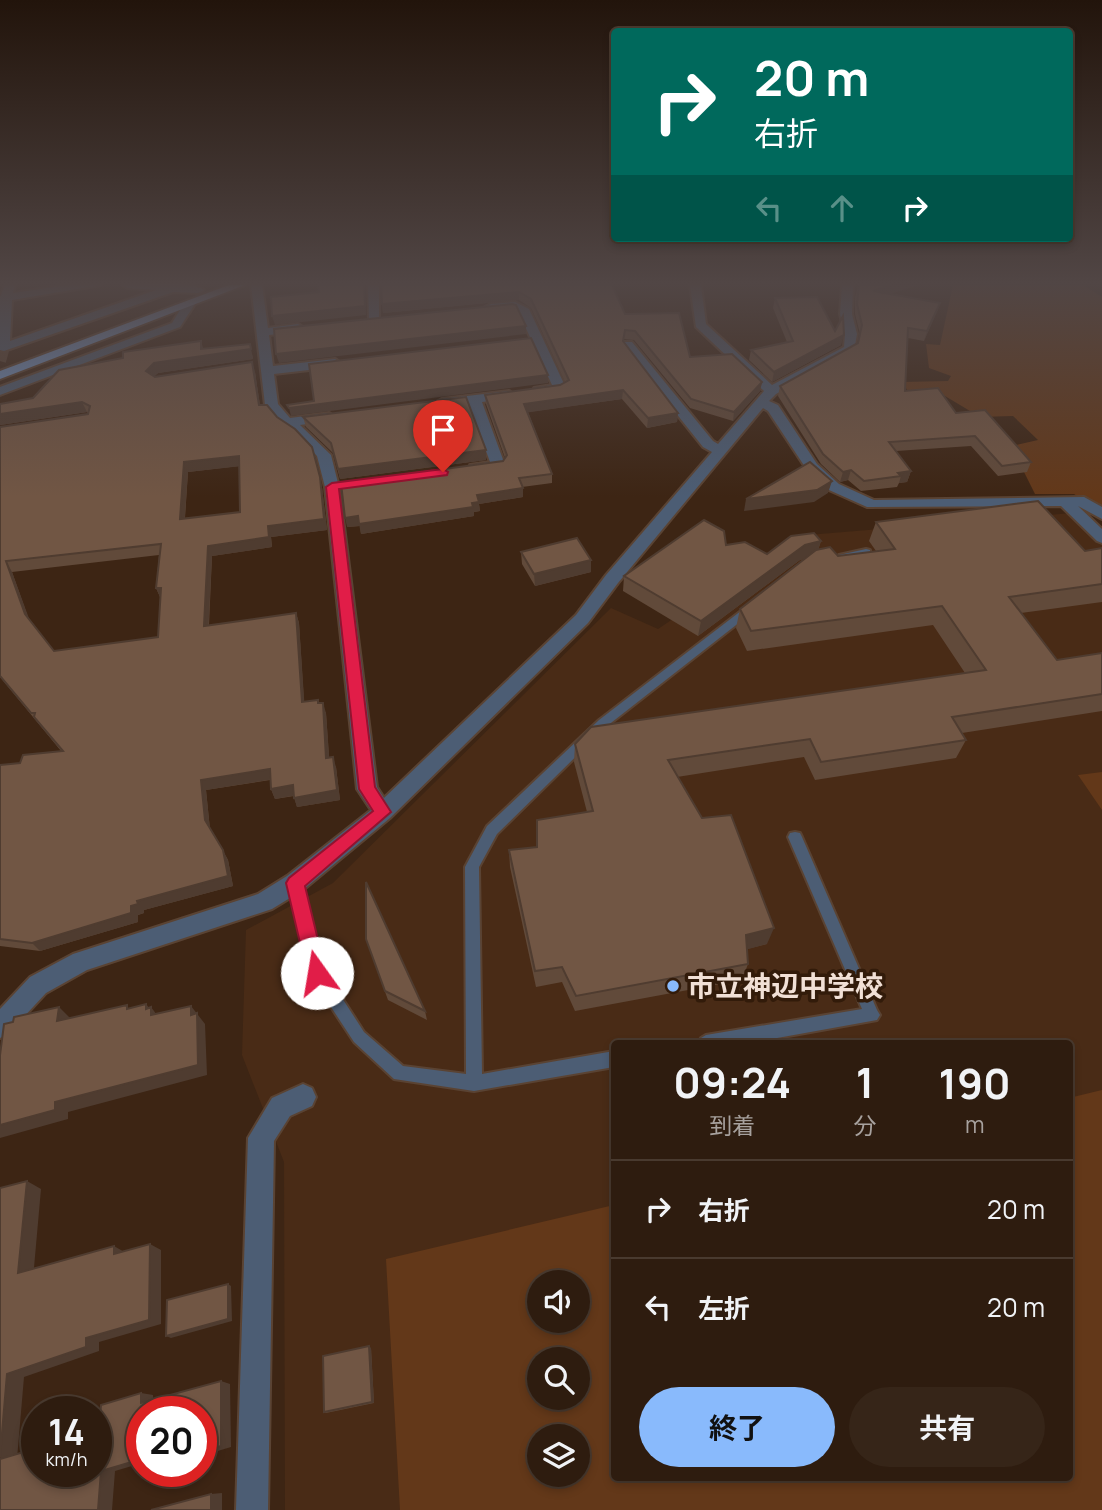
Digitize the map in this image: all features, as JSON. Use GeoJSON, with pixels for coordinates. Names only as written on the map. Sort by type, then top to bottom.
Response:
{"type":"FeatureCollection","features":[{"type":"Feature","properties":{"kind":"highway"},"geometry":{"type":"LineString","coordinates":[[0,362],[18,355]]}},
{"type":"Feature","properties":{"kind":"highway"},"geometry":{"type":"LineString","coordinates":[[0,375],[52,355]]}},
{"type":"Feature","properties":{"kind":"street"},"geometry":{"type":"LineString","coordinates":[[0,391],[95,355]]}},
{"type":"Feature","properties":{"kind":"street"},"geometry":{"type":"LineString","coordinates":[[261,355],[261,367],[272,405],[286,423],[304,434],[324,455],[339,486],[367,789],[383,812]]}},
{"type":"Feature","properties":{"kind":"street"},"geometry":{"type":"LineString","coordinates":[[434,404],[560,388],[545,355]]}},
{"type":"Feature","properties":{"kind":"street"},"geometry":{"type":"LineString","coordinates":[[636,355],[708,444],[720,451]]}},
{"type":"Feature","properties":{"kind":"street"},"geometry":{"type":"LineString","coordinates":[[728,355],[766,396],[812,467],[834,487],[872,504],[1084,501],[1102,514]]}},
{"type":"Feature","properties":{"kind":"street"},"geometry":{"type":"LineString","coordinates":[[0,1026],[38,985],[81,961],[264,902],[295,883],[383,812],[582,619],[612,579],[766,396],[840,355]]}},
{"type":"Feature","properties":{"kind":"street"},"geometry":{"type":"LineString","coordinates":[[261,367],[347,362]]}},
{"type":"Feature","properties":{"kind":"street"},"geometry":{"type":"LineString","coordinates":[[456,471],[498,465],[474,399]]}},
{"type":"Feature","properties":{"kind":"street"},"geometry":{"type":"LineString","coordinates":[[286,423],[340,416]]}},
{"type":"Feature","properties":{"kind":"street"},"geometry":{"type":"LineString","coordinates":[[1065,501],[1102,538]]}},
{"type":"Feature","properties":{"kind":"street"},"geometry":{"type":"LineString","coordinates":[[252,1510],[261,1138],[281,1107],[303,1097]]}},
{"type":"Feature","properties":{"kind":"lane"},"geometry":{"type":"LineString","coordinates":[[830,559],[866,552]]}},
{"type":"Feature","properties":{"kind":"lane"},"geometry":{"type":"LineString","coordinates":[[474,1083],[472,867],[492,830],[603,723],[763,598]]}},
{"type":"Feature","properties":{"kind":"lane"},"geometry":{"type":"LineString","coordinates":[[724,1040],[872,1015],[795,837]]}},
{"type":"Feature","properties":{"kind":"lane"},"geometry":{"type":"LineString","coordinates":[[295,883],[317,973],[359,1037],[400,1073],[474,1083],[611,1060]]}},
{"type":"Feature","properties":{"kind":"shaded area"},"geometry":{"type":"Polygon","coordinates":[[[927,355],[1102,355],[1102,512],[1074,494],[1035,494],[1011,446],[1038,440],[1013,416],[980,417],[945,396],[909,392],[901,382],[948,381],[951,376],[929,368],[927,355]]]}},
{"type":"Feature","properties":{"kind":"shaded area","name":"市立神辺中学校"},"geometry":{"type":"Polygon","coordinates":[[[1072,513],[1102,544],[1102,1510],[285,1510],[284,1162],[242,1055],[246,930],[333,883],[611,608],[658,629],[796,536],[1072,513]]]}},
{"type":"Feature","properties":{"kind":"shaded area"},"geometry":{"type":"Polygon","coordinates":[[[1102,772],[1102,810],[1078,775],[1102,772]]]}},
{"type":"Feature","properties":{"kind":"shaded area"},"geometry":{"type":"Polygon","coordinates":[[[1102,1090],[1102,1510],[400,1510],[386,1259],[611,1206],[611,1481],[1073,1481],[1073,1097],[1102,1090]]]}},
{"type":"Feature","properties":{"kind":"building"},"geometry":{"type":"Polygon","coordinates":[[[123,355],[206,355],[154,363],[146,371],[155,377],[252,362],[259,405],[267,405],[312,447],[320,477],[324,519],[268,526],[269,537],[208,546],[204,626],[296,613],[302,702],[318,700],[318,703],[323,703],[326,758],[333,757],[337,790],[294,798],[293,785],[271,789],[270,769],[201,780],[205,820],[223,850],[228,876],[137,901],[138,904],[131,906],[131,913],[32,943],[0,939],[0,765],[20,763],[23,755],[63,751],[34,717],[35,713],[31,713],[0,676],[0,427],[88,414],[90,406],[82,402],[0,414],[0,404],[33,398],[59,370],[123,358],[123,355]],[[239,456],[184,462],[180,519],[240,512],[239,456]],[[161,544],[6,561],[25,614],[54,651],[158,637],[161,588],[156,588],[161,544]]]}},
{"type":"Feature","properties":{"kind":"building"},"geometry":{"type":"Polygon","coordinates":[[[382,355],[539,355],[548,375],[289,408],[287,405],[314,401],[309,364],[382,355]]]}},
{"type":"Feature","properties":{"kind":"building"},"geometry":{"type":"Polygon","coordinates":[[[557,355],[634,355],[678,413],[648,418],[623,390],[524,404],[552,474],[519,478],[523,488],[477,495],[479,502],[472,503],[473,507],[359,524],[358,516],[345,518],[341,483],[503,461],[507,455],[485,395],[560,385],[569,380],[557,355]]]}},
{"type":"Feature","properties":{"kind":"building"},"geometry":{"type":"Polygon","coordinates":[[[655,355],[734,355],[762,382],[734,412],[691,399],[655,355]]]}},
{"type":"Feature","properties":{"kind":"building"},"geometry":{"type":"Polygon","coordinates":[[[757,355],[805,355],[774,372],[757,355]]]}},
{"type":"Feature","properties":{"kind":"building"},"geometry":{"type":"Polygon","coordinates":[[[835,355],[907,355],[905,391],[938,388],[956,413],[985,410],[1031,462],[1002,466],[975,436],[889,442],[911,471],[898,473],[901,476],[864,481],[851,470],[843,472],[823,454],[780,386],[835,355]]]}},
{"type":"Feature","properties":{"kind":"building"},"geometry":{"type":"Polygon","coordinates":[[[466,397],[486,450],[338,469],[331,443],[303,417],[466,397]]]}},
{"type":"Feature","properties":{"kind":"building"},"geometry":{"type":"Polygon","coordinates":[[[810,462],[832,481],[817,490],[746,499],[810,462]]]}},
{"type":"Feature","properties":{"kind":"building"},"geometry":{"type":"Polygon","coordinates":[[[1038,501],[1085,551],[1102,548],[1102,584],[1009,597],[1057,660],[1102,653],[1102,694],[952,717],[966,740],[821,762],[810,739],[668,760],[702,818],[731,815],[774,928],[746,935],[748,964],[576,996],[562,967],[535,971],[509,850],[537,847],[537,820],[593,811],[575,744],[591,727],[986,670],[942,606],[751,631],[740,609],[816,550],[830,547],[838,556],[895,549],[876,522],[1038,501]]]}},
{"type":"Feature","properties":{"kind":"building"},"geometry":{"type":"Polygon","coordinates":[[[704,520],[724,531],[726,545],[745,542],[767,554],[791,536],[814,533],[821,541],[805,545],[701,621],[624,576],[704,520]]]}},
{"type":"Feature","properties":{"kind":"building"},"geometry":{"type":"Polygon","coordinates":[[[577,538],[591,560],[534,574],[521,552],[577,538]]]}},
{"type":"Feature","properties":{"kind":"building"},"geometry":{"type":"Polygon","coordinates":[[[366,882],[425,1011],[385,991],[366,939],[366,882]]]}},
{"type":"Feature","properties":{"kind":"building"},"geometry":{"type":"Polygon","coordinates":[[[146,1004],[146,1009],[151,1007],[151,1015],[191,1006],[191,1015],[197,1013],[198,1065],[55,1102],[55,1110],[0,1125],[0,1055],[4,1024],[13,1022],[14,1017],[59,1007],[57,1021],[127,1005],[127,1009],[146,1004]]]}},
{"type":"Feature","properties":{"kind":"building"},"geometry":{"type":"Polygon","coordinates":[[[27,1181],[18,1273],[114,1246],[114,1254],[150,1244],[149,1320],[86,1338],[86,1347],[7,1374],[0,1457],[0,1188],[27,1181]]]}},
{"type":"Feature","properties":{"kind":"building"},"geometry":{"type":"Polygon","coordinates":[[[228,1284],[228,1319],[166,1336],[167,1300],[228,1284]]]}},
{"type":"Feature","properties":{"kind":"building"},"geometry":{"type":"Polygon","coordinates":[[[369,1346],[372,1402],[324,1412],[323,1356],[369,1346]]]}},
{"type":"Feature","properties":{"kind":"building"},"geometry":{"type":"Polygon","coordinates":[[[221,1381],[221,1446],[217,1447],[217,1396],[166,1396],[221,1381]]]}},
{"type":"Feature","properties":{"kind":"building"},"geometry":{"type":"Polygon","coordinates":[[[126,1398],[126,1464],[112,1468],[112,1402],[126,1398]]]}},
{"type":"Feature","properties":{"kind":"building"},"geometry":{"type":"Polygon","coordinates":[[[21,1453],[21,1487],[100,1487],[98,1510],[0,1510],[0,1459],[21,1453]]]}},
{"type":"Feature","properties":{"kind":"building"},"geometry":{"type":"Polygon","coordinates":[[[211,1494],[211,1510],[151,1510],[211,1494]]]}},
{"type":"Feature","properties":{"kind":"tunnel"},"geometry":{"type":"LineString","coordinates":[[0,361],[2,355]]}},
{"type":"Feature","properties":{"kind":"place","name":"市立神辺中学校"},"geometry":{"type":"Point","coordinates":[673,986]}},
{"type":"Feature","properties":{"kind":"route"},"geometry":{"type":"LineString","coordinates":[[317,973],[295,883],[383,812],[367,789],[332,487],[443,472]]}}]}
